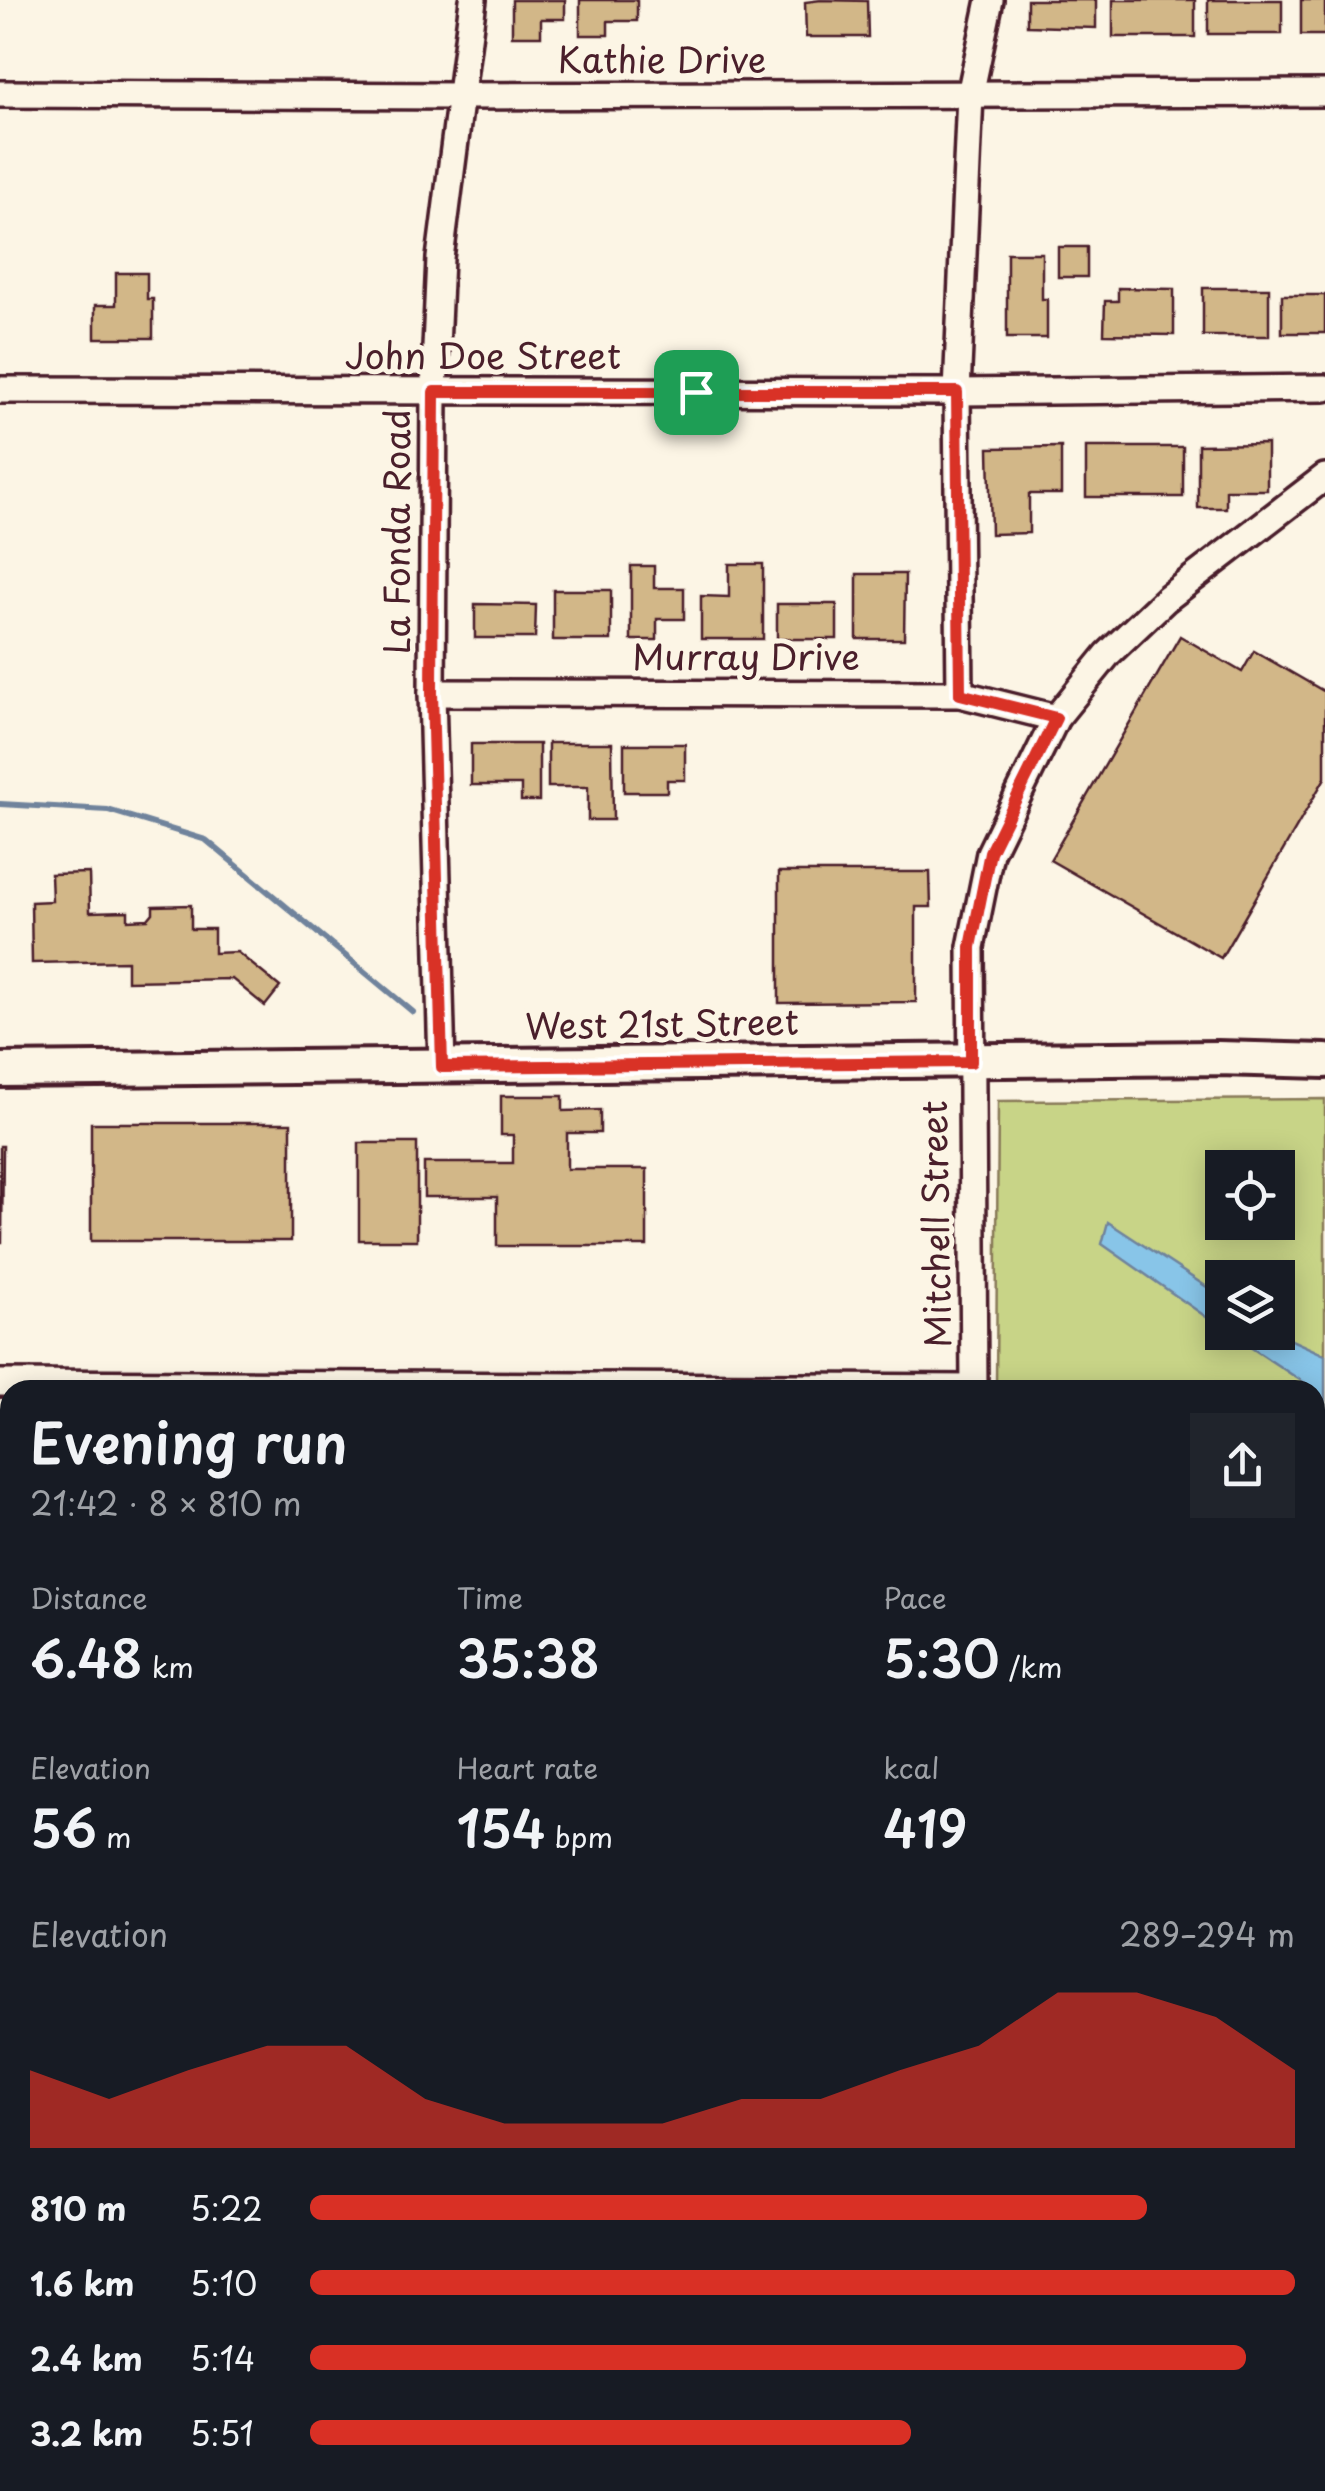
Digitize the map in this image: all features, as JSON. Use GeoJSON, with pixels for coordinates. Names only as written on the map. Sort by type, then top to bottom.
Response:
{"type":"FeatureCollection","features":[{"type":"Feature","properties":{"kind":"main road","name":"West 21st Street"},"geometry":{"type":"LineString","coordinates":[[0,1070],[1218,1058],[1325,1061]]}},
{"type":"Feature","properties":{"kind":"street","name":"La Fonda Road"},"geometry":{"type":"LineString","coordinates":[[442,1067],[432,692],[434,392],[440,258],[473,0]]}},
{"type":"Feature","properties":{"kind":"street"},"geometry":{"type":"LineString","coordinates":[[960,694],[957,392],[970,95],[990,0]]}},
{"type":"Feature","properties":{"kind":"street","name":"Kathie Drive"},"geometry":{"type":"LineString","coordinates":[[0,94],[1325,93]]}},
{"type":"Feature","properties":{"kind":"street","name":"John Doe Street"},"geometry":{"type":"LineString","coordinates":[[0,390],[957,392],[1325,388]]}},
{"type":"Feature","properties":{"kind":"street","name":"Mitchell Street"},"geometry":{"type":"LineString","coordinates":[[974,1380],[971,947],[990,852],[1056,718],[1108,654],[1166,599],[1325,477]]}},
{"type":"Feature","properties":{"kind":"street","name":"Murray Drive"},"geometry":{"type":"LineString","coordinates":[[432,692],[960,694],[1056,718]]}},
{"type":"Feature","properties":{"kind":"green space"},"geometry":{"type":"Polygon","coordinates":[[[1325,1099],[1325,1380],[996,1380],[998,1101],[1325,1099]]]}},
{"type":"Feature","properties":{"kind":"water"},"geometry":{"type":"Polygon","coordinates":[[[1108,1222],[1205,1286],[1205,1316],[1102,1244],[1108,1222]]]}},
{"type":"Feature","properties":{"kind":"water"},"geometry":{"type":"Polygon","coordinates":[[[1295,1342],[1325,1355],[1325,1380],[1300,1380],[1255,1350],[1295,1350],[1295,1342]]]}},
{"type":"Feature","properties":{"kind":"building"},"geometry":{"type":"Polygon","coordinates":[[[512,0],[565,0],[565,19],[541,19],[541,36],[512,36],[512,0]]]}},
{"type":"Feature","properties":{"kind":"building"},"geometry":{"type":"Polygon","coordinates":[[[580,0],[637,0],[637,21],[608,21],[608,35],[580,35],[580,0]]]}},
{"type":"Feature","properties":{"kind":"building"},"geometry":{"type":"Polygon","coordinates":[[[1027,0],[1096,0],[1096,28],[1027,26],[1027,0]]]}},
{"type":"Feature","properties":{"kind":"building"},"geometry":{"type":"Polygon","coordinates":[[[1113,0],[1195,0],[1195,37],[1113,37],[1113,0]]]}},
{"type":"Feature","properties":{"kind":"building"},"geometry":{"type":"Polygon","coordinates":[[[1208,0],[1282,0],[1282,34],[1208,34],[1208,0]]]}},
{"type":"Feature","properties":{"kind":"building"},"geometry":{"type":"Polygon","coordinates":[[[1301,0],[1325,0],[1325,35],[1301,35],[1301,0]]]}},
{"type":"Feature","properties":{"kind":"building"},"geometry":{"type":"Polygon","coordinates":[[[867,1],[868,37],[806,37],[805,2],[867,1]]]}},
{"type":"Feature","properties":{"kind":"building"},"geometry":{"type":"Polygon","coordinates":[[[1058,247],[1087,247],[1087,277],[1058,277],[1058,247]]]}},
{"type":"Feature","properties":{"kind":"building"},"geometry":{"type":"Polygon","coordinates":[[[1007,253],[1042,253],[1047,338],[1007,338],[1007,253]]]}},
{"type":"Feature","properties":{"kind":"building"},"geometry":{"type":"Polygon","coordinates":[[[116,273],[147,273],[147,299],[153,299],[153,338],[95,338],[95,305],[116,305],[116,273]]]}},
{"type":"Feature","properties":{"kind":"building"},"geometry":{"type":"Polygon","coordinates":[[[1118,288],[1174,289],[1174,335],[1104,334],[1105,301],[1118,301],[1118,288]]]}},
{"type":"Feature","properties":{"kind":"building"},"geometry":{"type":"Polygon","coordinates":[[[1203,288],[1269,288],[1269,336],[1203,336],[1203,288]]]}},
{"type":"Feature","properties":{"kind":"building"},"geometry":{"type":"Polygon","coordinates":[[[1282,295],[1325,295],[1325,333],[1282,333],[1282,295]]]}},
{"type":"Feature","properties":{"kind":"building"},"geometry":{"type":"Polygon","coordinates":[[[1267,444],[1267,490],[1226,490],[1226,508],[1198,508],[1198,445],[1267,444]]]}},
{"type":"Feature","properties":{"kind":"building"},"geometry":{"type":"Polygon","coordinates":[[[1061,447],[1061,494],[1029,494],[1029,533],[991,534],[989,448],[1061,447]]]}},
{"type":"Feature","properties":{"kind":"building"},"geometry":{"type":"Polygon","coordinates":[[[1086,447],[1183,447],[1183,497],[1086,497],[1086,447]]]}},
{"type":"Feature","properties":{"kind":"building"},"geometry":{"type":"Polygon","coordinates":[[[729,564],[763,564],[763,639],[701,639],[701,596],[729,597],[729,564]]]}},
{"type":"Feature","properties":{"kind":"building"},"geometry":{"type":"Polygon","coordinates":[[[631,566],[654,566],[654,588],[684,588],[684,619],[657,619],[657,640],[631,640],[631,566]]]}},
{"type":"Feature","properties":{"kind":"building"},"geometry":{"type":"Polygon","coordinates":[[[857,574],[905,574],[904,639],[857,639],[857,574]]]}},
{"type":"Feature","properties":{"kind":"building"},"geometry":{"type":"Polygon","coordinates":[[[553,590],[611,590],[611,640],[553,640],[553,590]]]}},
{"type":"Feature","properties":{"kind":"building"},"geometry":{"type":"Polygon","coordinates":[[[475,604],[536,605],[535,638],[475,638],[475,604]]]}},
{"type":"Feature","properties":{"kind":"building"},"geometry":{"type":"Polygon","coordinates":[[[777,604],[837,604],[837,639],[777,639],[777,604]]]}},
{"type":"Feature","properties":{"kind":"building"},"geometry":{"type":"Polygon","coordinates":[[[1180,636],[1242,672],[1254,651],[1325,692],[1325,778],[1221,958],[1050,860],[1180,636]]]}},
{"type":"Feature","properties":{"kind":"building"},"geometry":{"type":"Polygon","coordinates":[[[548,743],[612,743],[613,820],[588,820],[588,787],[548,787],[548,743]]]}},
{"type":"Feature","properties":{"kind":"building"},"geometry":{"type":"Polygon","coordinates":[[[471,744],[539,744],[539,801],[521,801],[521,785],[471,785],[471,744]]]}},
{"type":"Feature","properties":{"kind":"building"},"geometry":{"type":"Polygon","coordinates":[[[624,744],[685,744],[685,780],[667,780],[667,792],[624,792],[624,744]]]}},
{"type":"Feature","properties":{"kind":"building"},"geometry":{"type":"Polygon","coordinates":[[[779,872],[930,872],[931,907],[916,907],[916,1002],[779,1003],[779,872]]]}},
{"type":"Feature","properties":{"kind":"building"},"geometry":{"type":"Polygon","coordinates":[[[89,873],[90,912],[128,911],[128,920],[148,919],[153,906],[191,905],[191,929],[214,929],[214,953],[237,952],[280,987],[265,1006],[232,979],[127,981],[127,961],[32,963],[31,902],[52,901],[51,874],[89,873]]]}},
{"type":"Feature","properties":{"kind":"building"},"geometry":{"type":"Polygon","coordinates":[[[501,1096],[563,1096],[563,1111],[600,1110],[600,1133],[567,1133],[567,1169],[647,1169],[647,1246],[497,1246],[497,1197],[424,1197],[424,1163],[513,1163],[513,1135],[501,1135],[501,1096]]]}},
{"type":"Feature","properties":{"kind":"building"},"geometry":{"type":"Polygon","coordinates":[[[91,1123],[291,1123],[291,1241],[91,1241],[91,1123]]]}},
{"type":"Feature","properties":{"kind":"building"},"geometry":{"type":"Polygon","coordinates":[[[359,1143],[417,1143],[417,1240],[359,1240],[359,1143]]]}},
{"type":"Feature","properties":{"kind":"building"},"geometry":{"type":"Polygon","coordinates":[[[3,1146],[2,1242],[0,1242],[3,1146]]]}},
{"type":"Feature","properties":{"kind":"waterway"},"geometry":{"type":"LineString","coordinates":[[0,804],[108,810],[206,840],[413,1012]]}},
{"type":"Feature","properties":{"kind":"route"},"geometry":{"type":"LineString","coordinates":[[434,392],[696,392],[957,392],[960,694],[1056,718],[990,852],[971,947],[971,1062],[442,1067],[432,692],[434,392]]}}]}
